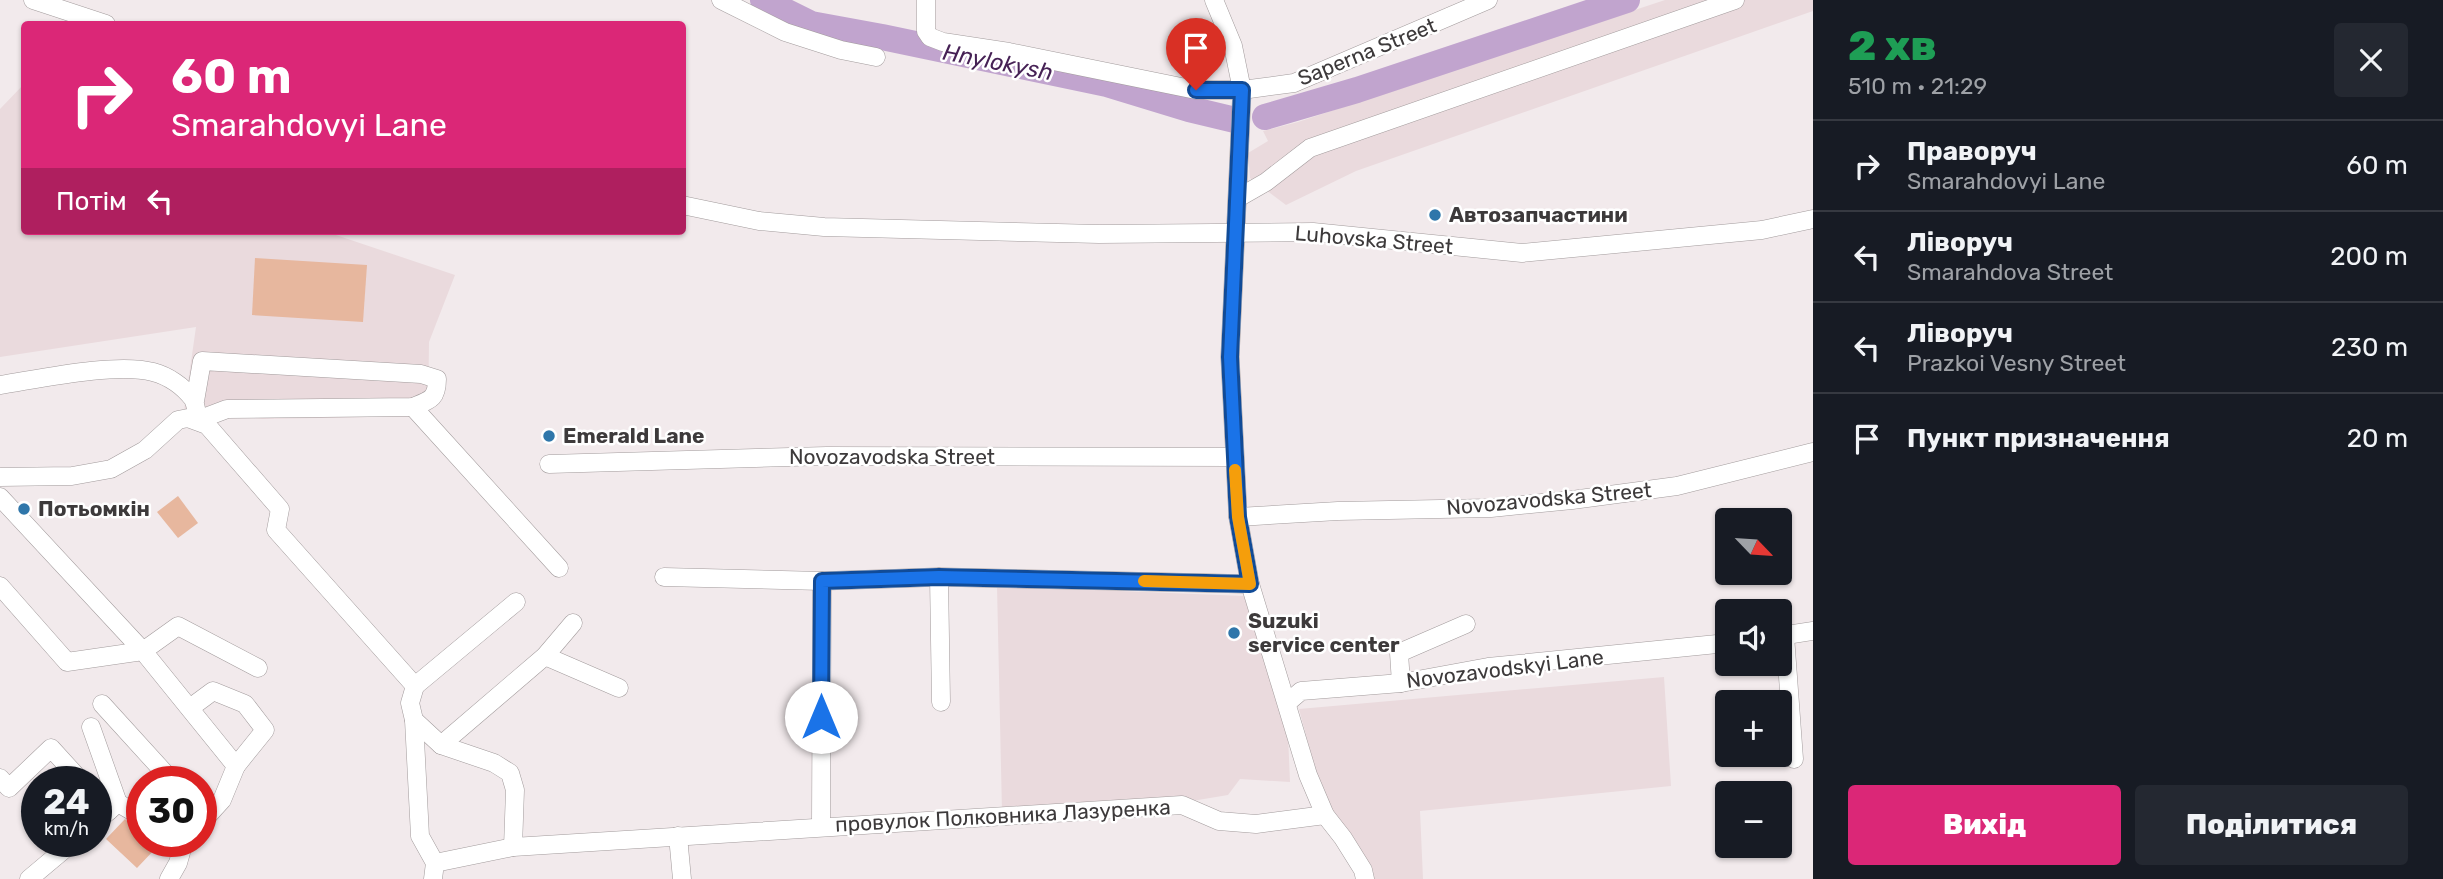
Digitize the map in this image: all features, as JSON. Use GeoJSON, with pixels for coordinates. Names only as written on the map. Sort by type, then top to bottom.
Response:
{"type":"FeatureCollection","features":[{"type":"Feature","properties":{"kind":"street"},"geometry":{"type":"LineString","coordinates":[[33,0],[62,18],[84,21]]}},
{"type":"Feature","properties":{"kind":"street"},"geometry":{"type":"LineString","coordinates":[[721,0],[785,32],[841,50],[876,57]]}},
{"type":"Feature","properties":{"kind":"street","name":"Saperna Street"},"geometry":{"type":"LineString","coordinates":[[926,0],[926,31],[936,41],[1009,52],[1196,90],[1242,90],[1294,83],[1488,0]]}},
{"type":"Feature","properties":{"kind":"street"},"geometry":{"type":"LineString","coordinates":[[1214,0],[1233,46],[1242,90],[1230,357],[1238,517],[1250,584],[1308,775],[1325,815],[1343,838],[1363,870],[1365,879]]}},
{"type":"Feature","properties":{"kind":"street"},"geometry":{"type":"LineString","coordinates":[[1238,198],[1266,183],[1310,148],[1735,0]]}},
{"type":"Feature","properties":{"kind":"street","name":"Luhovska Street"},"geometry":{"type":"LineString","coordinates":[[686,206],[760,221],[824,228],[1236,234],[1313,232],[1522,253],[1762,230],[1813,219]]}},
{"type":"Feature","properties":{"kind":"street"},"geometry":{"type":"LineString","coordinates":[[0,477],[72,476],[111,469],[145,450],[178,419],[198,420],[228,409],[413,407],[430,400],[437,391],[437,379],[421,374],[202,361],[195,401],[198,420]]}},
{"type":"Feature","properties":{"kind":"street"},"geometry":{"type":"LineString","coordinates":[[0,385],[89,372],[151,371],[168,377],[195,401]]}},
{"type":"Feature","properties":{"kind":"street"},"geometry":{"type":"LineString","coordinates":[[413,407],[559,568]]}},
{"type":"Feature","properties":{"kind":"street"},"geometry":{"type":"LineString","coordinates":[[198,420],[207,425],[281,509],[276,530],[415,686]]}},
{"type":"Feature","properties":{"kind":"street","name":"Novozavodska Street"},"geometry":{"type":"LineString","coordinates":[[1238,517],[1338,511],[1491,508],[1572,500],[1677,486],[1813,452]]}},
{"type":"Feature","properties":{"kind":"street","name":"Novozavodska Street"},"geometry":{"type":"LineString","coordinates":[[549,464],[827,456],[1234,457]]}},
{"type":"Feature","properties":{"kind":"street"},"geometry":{"type":"LineString","coordinates":[[0,497],[143,651],[236,766]]}},
{"type":"Feature","properties":{"kind":"street"},"geometry":{"type":"LineString","coordinates":[[664,578],[822,581],[939,577],[1250,584]]}},
{"type":"Feature","properties":{"kind":"street"},"geometry":{"type":"LineString","coordinates":[[939,577],[941,702]]}},
{"type":"Feature","properties":{"kind":"street"},"geometry":{"type":"LineString","coordinates":[[821,826],[822,581]]}},
{"type":"Feature","properties":{"kind":"street"},"geometry":{"type":"LineString","coordinates":[[0,586],[66,662],[143,651],[178,626],[258,668]]}},
{"type":"Feature","properties":{"kind":"street"},"geometry":{"type":"LineString","coordinates":[[434,871],[420,836],[414,719],[410,703],[415,686],[516,602]]}},
{"type":"Feature","properties":{"kind":"street"},"geometry":{"type":"LineString","coordinates":[[441,745],[545,656],[573,622]]}},
{"type":"Feature","properties":{"kind":"street"},"geometry":{"type":"LineString","coordinates":[[1401,683],[1399,653],[1466,624]]}},
{"type":"Feature","properties":{"kind":"street"},"geometry":{"type":"LineString","coordinates":[[1792,634],[1813,631]]}},
{"type":"Feature","properties":{"kind":"street","name":"Novozavodskyi Lane"},"geometry":{"type":"LineString","coordinates":[[1287,703],[1301,691],[1401,683],[1488,667],[1715,644]]}},
{"type":"Feature","properties":{"kind":"street"},"geometry":{"type":"LineString","coordinates":[[545,656],[619,688]]}},
{"type":"Feature","properties":{"kind":"street"},"geometry":{"type":"LineString","coordinates":[[1786,676],[1794,759]]}},
{"type":"Feature","properties":{"kind":"street"},"geometry":{"type":"LineString","coordinates":[[190,708],[213,691],[245,704],[265,730],[236,766],[222,800],[217,805]]}},
{"type":"Feature","properties":{"kind":"street"},"geometry":{"type":"LineString","coordinates":[[102,704],[158,766]]}},
{"type":"Feature","properties":{"kind":"street"},"geometry":{"type":"LineString","coordinates":[[414,719],[441,745],[495,764],[510,773],[515,790],[513,846]]}},
{"type":"Feature","properties":{"kind":"street"},"geometry":{"type":"LineString","coordinates":[[91,727],[99,766]]}},
{"type":"Feature","properties":{"kind":"street"},"geometry":{"type":"LineString","coordinates":[[32,766],[51,748],[67,766]]}},
{"type":"Feature","properties":{"kind":"street"},"geometry":{"type":"LineString","coordinates":[[0,778],[9,788],[21,777]]}},
{"type":"Feature","properties":{"kind":"street"},"geometry":{"type":"LineString","coordinates":[[217,801],[222,800]]}},
{"type":"Feature","properties":{"kind":"street","name":"провулок Полковника Лазуренка"},"geometry":{"type":"LineString","coordinates":[[434,871],[513,846],[821,826],[1182,806],[1219,821],[1256,824],[1325,815]]}},
{"type":"Feature","properties":{"kind":"street"},"geometry":{"type":"LineString","coordinates":[[678,836],[682,879]]}},
{"type":"Feature","properties":{"kind":"street"},"geometry":{"type":"LineString","coordinates":[[29,879],[55,857]]}},
{"type":"Feature","properties":{"kind":"street"},"geometry":{"type":"LineString","coordinates":[[169,879],[180,857]]}},
{"type":"Feature","properties":{"kind":"shaded area"},"geometry":{"type":"Polygon","coordinates":[[[1665,0],[1813,0],[1813,11],[1356,171],[1286,205],[1250,178],[1248,153],[1268,141],[1263,131],[1298,122],[1665,0]]]}},
{"type":"Feature","properties":{"kind":"shaded area"},"geometry":{"type":"Polygon","coordinates":[[[21,87],[21,235],[336,235],[455,275],[429,342],[428,416],[263,419],[184,411],[196,327],[0,357],[0,109],[21,87]]]}},
{"type":"Feature","properties":{"kind":"shaded area"},"geometry":{"type":"Polygon","coordinates":[[[255,258],[367,265],[363,322],[252,315],[255,258]]]}},
{"type":"Feature","properties":{"kind":"shaded area"},"geometry":{"type":"Polygon","coordinates":[[[178,496],[198,523],[178,538],[157,512],[178,496]]]}},
{"type":"Feature","properties":{"kind":"shaded area"},"geometry":{"type":"Polygon","coordinates":[[[997,586],[1244,596],[1288,735],[1290,782],[1240,779],[1228,795],[1198,800],[1002,812],[997,586]]]}},
{"type":"Feature","properties":{"kind":"shaded area"},"geometry":{"type":"Polygon","coordinates":[[[1664,677],[1671,786],[1420,811],[1423,879],[1370,879],[1329,812],[1299,709],[1664,677]]]}},
{"type":"Feature","properties":{"kind":"shaded area"},"geometry":{"type":"Polygon","coordinates":[[[126,820],[126,857],[147,857],[137,868],[112,845],[112,833],[126,820]]]}},
{"type":"Feature","properties":{"kind":"waterway","name":"Hnylokysh"},"geometry":{"type":"LineString","coordinates":[[763,0],[811,24],[1107,84],[1235,120]]}},
{"type":"Feature","properties":{"kind":"waterway","name":"Hnylokysh"},"geometry":{"type":"LineString","coordinates":[[1265,117],[1357,90],[1627,0]]}},
{"type":"Feature","properties":{"kind":"slow traffic"},"geometry":{"type":"LineString","coordinates":[[1144,581],[1250,584],[1238,517],[1235,470]]}},
{"type":"Feature","properties":{"kind":"place","name":"Автозапчастини"},"geometry":{"type":"Point","coordinates":[1435,215]}},
{"type":"Feature","properties":{"kind":"place","name":"Emerald Lane"},"geometry":{"type":"Point","coordinates":[549,436]}},
{"type":"Feature","properties":{"kind":"place","name":"Потьомкін"},"geometry":{"type":"Point","coordinates":[24,509]}},
{"type":"Feature","properties":{"kind":"place","name":"Suzuki service center"},"geometry":{"type":"Point","coordinates":[1234,633]}},
{"type":"Feature","properties":{"kind":"route"},"geometry":{"type":"LineString","coordinates":[[821,717],[822,581],[939,577],[1250,584],[1238,517],[1230,357],[1242,90],[1196,90]]}}]}
